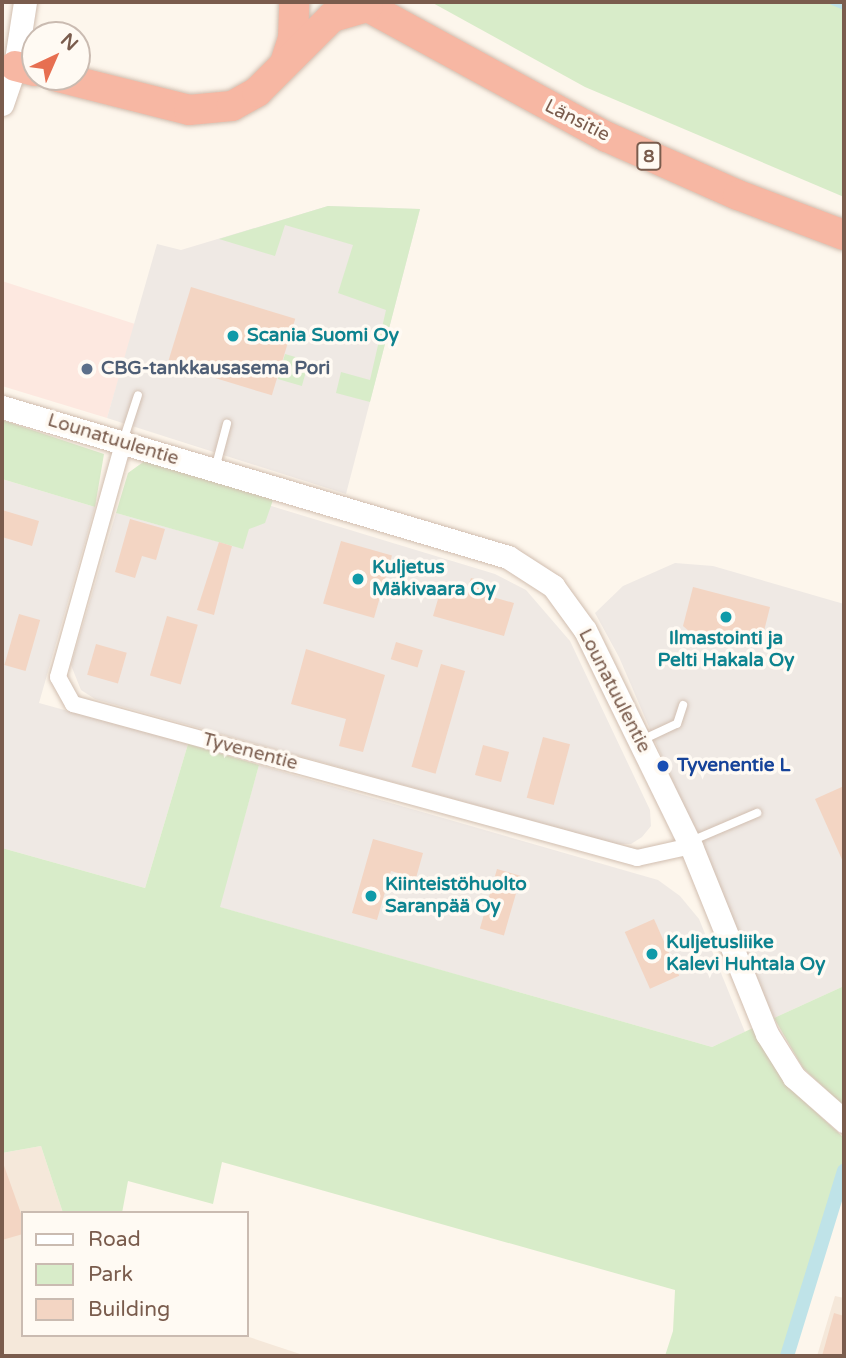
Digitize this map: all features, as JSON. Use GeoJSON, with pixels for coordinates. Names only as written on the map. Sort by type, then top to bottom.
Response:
{"type":"FeatureCollection","features":[{"type":"Feature","properties":{"kind":"highway"},"geometry":{"type":"LineString","coordinates":[[285,63],[293,39],[294,2]]}},
{"type":"Feature","properties":{"kind":"highway"},"geometry":{"type":"LineString","coordinates":[[91,86],[151,103],[204,110],[245,99],[332,16],[364,3]]}},
{"type":"Feature","properties":{"kind":"highway","name":"Länsitie"},"geometry":{"type":"LineString","coordinates":[[364,3],[607,137],[738,195],[844,235]]}},
{"type":"Feature","properties":{"kind":"street"},"geometry":{"type":"LineString","coordinates":[[24,2],[24,21]]}},
{"type":"Feature","properties":{"kind":"street"},"geometry":{"type":"LineString","coordinates":[[2,104],[21,75]]}},
{"type":"Feature","properties":{"kind":"street","name":"Lounatuulentie"},"geometry":{"type":"LineString","coordinates":[[2,407],[508,556],[553,586],[585,630],[690,844],[768,1034],[794,1077],[844,1121]]}},
{"type":"Feature","properties":{"kind":"street","name":"Tyvenentie"},"geometry":{"type":"LineString","coordinates":[[122,444],[58,677],[73,704],[636,858],[690,844]]}},
{"type":"Feature","properties":{"kind":"lane"},"geometry":{"type":"LineString","coordinates":[[122,444],[138,395]]}},
{"type":"Feature","properties":{"kind":"lane"},"geometry":{"type":"LineString","coordinates":[[214,471],[227,424]]}},
{"type":"Feature","properties":{"kind":"lane"},"geometry":{"type":"LineString","coordinates":[[640,741],[677,724],[683,705]]}},
{"type":"Feature","properties":{"kind":"lane"},"geometry":{"type":"LineString","coordinates":[[690,844],[757,813]]}},
{"type":"Feature","properties":{"kind":"shaded area"},"geometry":{"type":"Polygon","coordinates":[[[328,206],[420,209],[346,494],[107,418],[157,244],[181,250],[328,206]]]}},
{"type":"Feature","properties":{"kind":"shaded area"},"geometry":{"type":"Polygon","coordinates":[[[2,281],[135,324],[107,418],[2,386],[2,281]]]}},
{"type":"Feature","properties":{"kind":"shaded area"},"geometry":{"type":"Polygon","coordinates":[[[2,479],[95,507],[39,703],[188,744],[145,888],[2,848],[2,479]]]}},
{"type":"Feature","properties":{"kind":"shaded area"},"geometry":{"type":"Polygon","coordinates":[[[248,499],[495,574],[526,590],[570,641],[650,810],[651,826],[642,837],[631,844],[616,844],[95,699],[81,690],[71,665],[116,513],[234,546],[248,499]]]}},
{"type":"Feature","properties":{"kind":"shaded area"},"geometry":{"type":"Polygon","coordinates":[[[675,563],[713,566],[844,604],[844,986],[774,1018],[619,657],[595,613],[623,586],[675,563]]]}},
{"type":"Feature","properties":{"kind":"shaded area"},"geometry":{"type":"Polygon","coordinates":[[[259,765],[658,880],[680,896],[699,919],[745,1032],[712,1047],[219,907],[259,765]]]}},
{"type":"Feature","properties":{"kind":"shaded area"},"geometry":{"type":"Polygon","coordinates":[[[41,1146],[62,1211],[21,1211],[21,1337],[248,1337],[306,1356],[2,1356],[2,1153],[41,1146]]]}},
{"type":"Feature","properties":{"kind":"shaded area"},"geometry":{"type":"Polygon","coordinates":[[[835,1296],[844,1298],[844,1356],[817,1356],[835,1296]]]}},
{"type":"Feature","properties":{"kind":"green space"},"geometry":{"type":"Polygon","coordinates":[[[431,2],[844,2],[844,197],[585,87],[431,2]]]}},
{"type":"Feature","properties":{"kind":"green space"},"geometry":{"type":"Polygon","coordinates":[[[328,206],[420,209],[370,402],[336,393],[341,372],[370,380],[386,310],[338,293],[353,245],[285,225],[275,256],[219,239],[328,206]]]}},
{"type":"Feature","properties":{"kind":"green space"},"geometry":{"type":"Polygon","coordinates":[[[285,354],[309,361],[302,386],[278,379],[285,354]]]}},
{"type":"Feature","properties":{"kind":"green space"},"geometry":{"type":"Polygon","coordinates":[[[2,420],[104,454],[95,507],[2,479],[2,420]]]}},
{"type":"Feature","properties":{"kind":"green space"},"geometry":{"type":"Polygon","coordinates":[[[146,460],[273,500],[265,523],[249,529],[243,549],[116,513],[128,473],[146,460]]]}},
{"type":"Feature","properties":{"kind":"green space"},"geometry":{"type":"Polygon","coordinates":[[[188,744],[259,765],[220,907],[712,1047],[753,1028],[784,1083],[844,1138],[844,1180],[790,1356],[665,1356],[673,1331],[675,1290],[222,1162],[213,1204],[128,1181],[122,1211],[62,1211],[41,1146],[2,1153],[2,848],[145,888],[188,744]]]}},
{"type":"Feature","properties":{"kind":"green space"},"geometry":{"type":"Polygon","coordinates":[[[844,986],[844,1106],[803,1068],[774,1018],[844,986]]]}},
{"type":"Feature","properties":{"kind":"building","name":"Scania Suomi Oy"},"geometry":{"type":"Polygon","coordinates":[[[191,287],[295,319],[272,395],[168,364],[191,287]]]}},
{"type":"Feature","properties":{"kind":"building"},"geometry":{"type":"Polygon","coordinates":[[[2,510],[39,521],[32,546],[2,537],[2,510]]]}},
{"type":"Feature","properties":{"kind":"building"},"geometry":{"type":"Polygon","coordinates":[[[130,519],[165,529],[156,560],[142,556],[135,578],[115,572],[130,519]]]}},
{"type":"Feature","properties":{"kind":"building","name":"Kuljetus Mäkivaara Oy"},"geometry":{"type":"Polygon","coordinates":[[[341,541],[392,556],[374,618],[323,603],[341,541]]]}},
{"type":"Feature","properties":{"kind":"building"},"geometry":{"type":"Polygon","coordinates":[[[219,542],[232,546],[214,615],[197,610],[219,542]]]}},
{"type":"Feature","properties":{"kind":"building"},"geometry":{"type":"Polygon","coordinates":[[[471,578],[492,584],[489,596],[514,603],[504,636],[433,616],[443,582],[467,589],[471,578]]]}},
{"type":"Feature","properties":{"kind":"building","name":"Ilmastointi ja Pelti Hakala Oy"},"geometry":{"type":"Polygon","coordinates":[[[693,587],[770,607],[760,647],[690,632],[683,626],[693,587]]]}},
{"type":"Feature","properties":{"kind":"building"},"geometry":{"type":"Polygon","coordinates":[[[19,614],[40,620],[26,671],[4,665],[19,614]]]}},
{"type":"Feature","properties":{"kind":"building"},"geometry":{"type":"Polygon","coordinates":[[[167,616],[198,625],[181,684],[150,676],[167,616]]]}},
{"type":"Feature","properties":{"kind":"building"},"geometry":{"type":"Polygon","coordinates":[[[396,642],[423,650],[418,667],[391,659],[396,642]]]}},
{"type":"Feature","properties":{"kind":"building"},"geometry":{"type":"Polygon","coordinates":[[[96,644],[127,653],[118,684],[87,675],[96,644]]]}},
{"type":"Feature","properties":{"kind":"building"},"geometry":{"type":"Polygon","coordinates":[[[306,649],[385,675],[363,752],[339,746],[346,719],[291,704],[306,649]]]}},
{"type":"Feature","properties":{"kind":"building"},"geometry":{"type":"Polygon","coordinates":[[[441,664],[465,671],[436,774],[412,767],[441,664]]]}},
{"type":"Feature","properties":{"kind":"building"},"geometry":{"type":"Polygon","coordinates":[[[543,737],[570,744],[554,805],[527,798],[543,737]]]}},
{"type":"Feature","properties":{"kind":"building"},"geometry":{"type":"Polygon","coordinates":[[[483,745],[509,752],[501,782],[475,775],[483,745]]]}},
{"type":"Feature","properties":{"kind":"building"},"geometry":{"type":"Polygon","coordinates":[[[844,786],[844,864],[815,799],[844,786]]]}},
{"type":"Feature","properties":{"kind":"building","name":"Kiinteistöhuolto Saranpää Oy"},"geometry":{"type":"Polygon","coordinates":[[[373,839],[423,853],[416,878],[391,871],[377,920],[352,913],[373,839]]]}},
{"type":"Feature","properties":{"kind":"building"},"geometry":{"type":"Polygon","coordinates":[[[497,869],[521,876],[504,935],[480,929],[497,869]]]}},
{"type":"Feature","properties":{"kind":"building","name":"Kuljetusliike Kalevi Huhtala Oy"},"geometry":{"type":"Polygon","coordinates":[[[654,919],[679,976],[650,989],[625,932],[654,919]]]}},
{"type":"Feature","properties":{"kind":"building"},"geometry":{"type":"Polygon","coordinates":[[[2,1160],[21,1213],[21,1235],[2,1240],[2,1160]]]}},
{"type":"Feature","properties":{"kind":"building"},"geometry":{"type":"Polygon","coordinates":[[[834,1313],[844,1316],[844,1356],[822,1356],[834,1313]]]}},
{"type":"Feature","properties":{"kind":"waterway"},"geometry":{"type":"LineString","coordinates":[[832,2],[844,7]]}},
{"type":"Feature","properties":{"kind":"waterway"},"geometry":{"type":"LineString","coordinates":[[787,1356],[844,1171]]}},
{"type":"Feature","properties":{"kind":"place","name":"Scania Suomi Oy"},"geometry":{"type":"Point","coordinates":[233,336]}},
{"type":"Feature","properties":{"kind":"place","name":"CBG-tankkausasema Pori"},"geometry":{"type":"Point","coordinates":[87,369]}},
{"type":"Feature","properties":{"kind":"place","name":"Kuljetus Mäkivaara Oy"},"geometry":{"type":"Point","coordinates":[358,579]}},
{"type":"Feature","properties":{"kind":"place","name":"Ilmastointi ja Pelti Hakala Oy"},"geometry":{"type":"Point","coordinates":[726,617]}},
{"type":"Feature","properties":{"kind":"place","name":"Tyvenentie L"},"geometry":{"type":"Point","coordinates":[663,766]}},
{"type":"Feature","properties":{"kind":"place","name":"Kiinteistöhuolto Saranpää Oy"},"geometry":{"type":"Point","coordinates":[371,896]}},
{"type":"Feature","properties":{"kind":"place","name":"Kuljetusliike Kalevi Huhtala Oy"},"geometry":{"type":"Point","coordinates":[652,954]}}]}
